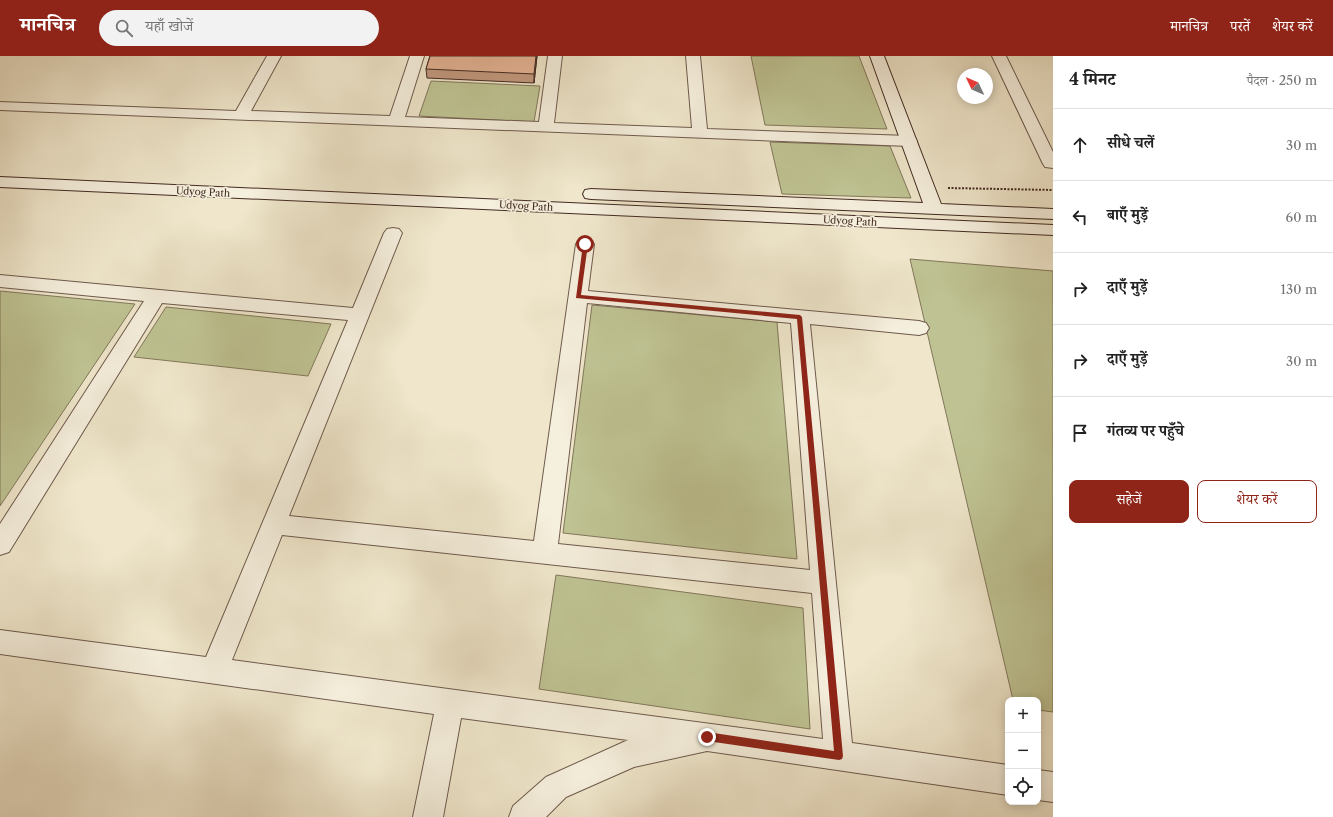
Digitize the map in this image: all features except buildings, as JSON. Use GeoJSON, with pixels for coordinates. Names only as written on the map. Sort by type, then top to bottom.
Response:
{"type":"FeatureCollection","features":[{"type":"Feature","properties":{"kind":"street"},"geometry":{"type":"LineString","coordinates":[[241,115],[274,56]]}},
{"type":"Feature","properties":{"kind":"street"},"geometry":{"type":"LineString","coordinates":[[396,122],[417,56]]}},
{"type":"Feature","properties":{"kind":"street"},"geometry":{"type":"LineString","coordinates":[[546,127],[556,56]]}},
{"type":"Feature","properties":{"kind":"street"},"geometry":{"type":"LineString","coordinates":[[693,56],[700,132]]}},
{"type":"Feature","properties":{"kind":"street"},"geometry":{"type":"LineString","coordinates":[[878,56],[934,209]]}},
{"type":"Feature","properties":{"kind":"street"},"geometry":{"type":"LineString","coordinates":[[999,56],[1051,164]]}},
{"type":"Feature","properties":{"kind":"street"},"geometry":{"type":"LineString","coordinates":[[0,106],[909,141]]}},
{"type":"Feature","properties":{"kind":"street","name":"Udyog Path"},"geometry":{"type":"LineString","coordinates":[[0,169],[1053,214]]}},
{"type":"Feature","properties":{"kind":"street","name":"Udyog Path"},"geometry":{"type":"LineString","coordinates":[[0,182],[1053,230]]}},
{"type":"Feature","properties":{"kind":"street"},"geometry":{"type":"LineString","coordinates":[[214,671],[393,233]]}},
{"type":"Feature","properties":{"kind":"street"},"geometry":{"type":"LineString","coordinates":[[545,553],[585,244]]}},
{"type":"Feature","properties":{"kind":"street"},"geometry":{"type":"LineString","coordinates":[[0,281],[360,315]]}},
{"type":"Feature","properties":{"kind":"street"},"geometry":{"type":"LineString","coordinates":[[0,545],[157,296]]}},
{"type":"Feature","properties":{"kind":"street"},"geometry":{"type":"LineString","coordinates":[[578,296],[919,328]]}},
{"type":"Feature","properties":{"kind":"street"},"geometry":{"type":"LineString","coordinates":[[800,317],[839,756]]}},
{"type":"Feature","properties":{"kind":"street"},"geometry":{"type":"LineString","coordinates":[[274,524],[824,583]]}},
{"type":"Feature","properties":{"kind":"street"},"geometry":{"type":"LineString","coordinates":[[0,642],[707,737],[1005,780]]}},
{"type":"Feature","properties":{"kind":"street"},"geometry":{"type":"LineString","coordinates":[[428,817],[450,702]]}},
{"type":"Feature","properties":{"kind":"street"},"geometry":{"type":"LineString","coordinates":[[524,817],[556,787],[632,753],[707,737]]}},
{"type":"Feature","properties":{"kind":"street"},"geometry":{"type":"LineString","coordinates":[[1041,785],[1053,787]]}},
{"type":"Feature","properties":{"kind":"path"},"geometry":{"type":"LineString","coordinates":[[926,188],[1053,190]]}},
{"type":"Feature","properties":{"kind":"green space"},"geometry":{"type":"Polygon","coordinates":[[[751,56],[859,56],[887,129],[765,125],[751,56]]]}},
{"type":"Feature","properties":{"kind":"green space"},"geometry":{"type":"Polygon","coordinates":[[[431,81],[540,86],[534,122],[419,116],[431,81]]]}},
{"type":"Feature","properties":{"kind":"green space"},"geometry":{"type":"Polygon","coordinates":[[[770,142],[890,146],[911,198],[782,194],[770,142]]]}},
{"type":"Feature","properties":{"kind":"green space"},"geometry":{"type":"Polygon","coordinates":[[[910,259],[1053,271],[1053,712],[1041,710],[1041,697],[1012,697],[910,259]]]}},
{"type":"Feature","properties":{"kind":"green space"},"geometry":{"type":"Polygon","coordinates":[[[0,291],[135,304],[0,506],[0,291]]]}},
{"type":"Feature","properties":{"kind":"green space"},"geometry":{"type":"Polygon","coordinates":[[[592,305],[777,322],[797,559],[563,533],[592,305]]]}},
{"type":"Feature","properties":{"kind":"green space"},"geometry":{"type":"Polygon","coordinates":[[[166,307],[331,324],[308,376],[134,357],[166,307]]]}},
{"type":"Feature","properties":{"kind":"green space"},"geometry":{"type":"Polygon","coordinates":[[[556,575],[803,608],[810,729],[539,689],[556,575]]]}},
{"type":"Feature","properties":{"kind":"route"},"geometry":{"type":"LineString","coordinates":[[585,244],[578,296],[800,317],[839,756],[707,737]]}}]}
